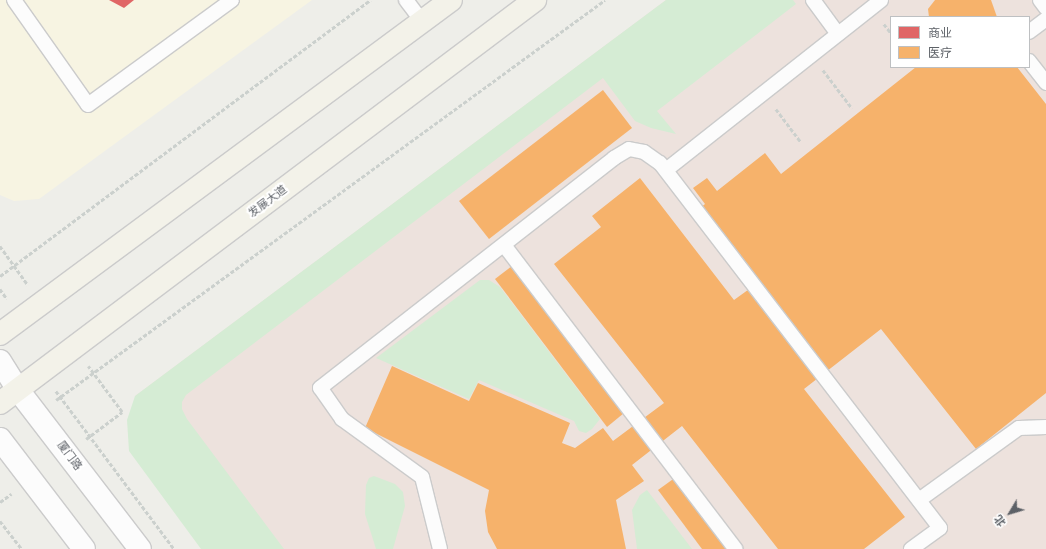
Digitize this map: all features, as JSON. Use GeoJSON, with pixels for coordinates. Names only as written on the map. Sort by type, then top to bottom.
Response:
{"type":"FeatureCollection","features":[{"type":"Feature","properties":{"kind":"main road"},"geometry":{"type":"LineString","coordinates":[[0,334],[451,0]]}},
{"type":"Feature","properties":{"kind":"main road","name":"发展大道"},"geometry":{"type":"LineString","coordinates":[[0,403],[535,0]]}},
{"type":"Feature","properties":{"kind":"street","name":"厦门路"},"geometry":{"type":"LineString","coordinates":[[0,361],[18,390],[140,549]]}},
{"type":"Feature","properties":{"kind":"street"},"geometry":{"type":"LineString","coordinates":[[0,439],[84,549]]}},
{"type":"Feature","properties":{"kind":"lane"},"geometry":{"type":"LineString","coordinates":[[14,0],[88,105],[232,0]]}},
{"type":"Feature","properties":{"kind":"lane"},"geometry":{"type":"LineString","coordinates":[[406,0],[422,21]]}},
{"type":"Feature","properties":{"kind":"lane"},"geometry":{"type":"LineString","coordinates":[[813,0],[838,34]]}},
{"type":"Feature","properties":{"kind":"lane"},"geometry":{"type":"LineString","coordinates":[[1040,0],[1046,8]]}},
{"type":"Feature","properties":{"kind":"lane"},"geometry":{"type":"LineString","coordinates":[[666,170],[838,34],[873,2]]}},
{"type":"Feature","properties":{"kind":"lane"},"geometry":{"type":"LineString","coordinates":[[1030,31],[1046,19]]}},
{"type":"Feature","properties":{"kind":"lane"},"geometry":{"type":"LineString","coordinates":[[1030,62],[1046,83]]}},
{"type":"Feature","properties":{"kind":"lane"},"geometry":{"type":"LineString","coordinates":[[438,548],[422,477],[342,419],[320,388],[629,149],[644,152],[660,163],[666,170],[940,528],[911,549]]}},
{"type":"Feature","properties":{"kind":"lane"},"geometry":{"type":"LineString","coordinates":[[504,245],[736,549]]}},
{"type":"Feature","properties":{"kind":"lane"},"geometry":{"type":"LineString","coordinates":[[919,500],[1019,428],[1046,427]]}},
{"type":"Feature","properties":{"kind":"path"},"geometry":{"type":"LineString","coordinates":[[0,276],[370,0]]}},
{"type":"Feature","properties":{"kind":"path"},"geometry":{"type":"LineString","coordinates":[[36,414],[605,0]]}},
{"type":"Feature","properties":{"kind":"path"},"geometry":{"type":"LineString","coordinates":[[811,55],[852,108]]}},
{"type":"Feature","properties":{"kind":"path"},"geometry":{"type":"LineString","coordinates":[[763,93],[801,142]]}},
{"type":"Feature","properties":{"kind":"path"},"geometry":{"type":"LineString","coordinates":[[0,289],[20,319]]}},
{"type":"Feature","properties":{"kind":"path"},"geometry":{"type":"LineString","coordinates":[[42,372],[174,549]]}},
{"type":"Feature","properties":{"kind":"path"},"geometry":{"type":"LineString","coordinates":[[0,521],[22,549]]}},
{"type":"Feature","properties":{"kind":"shaded area"},"geometry":{"type":"Polygon","coordinates":[[[0,0],[312,0],[39,199],[14,201],[0,195],[0,0]]]}},
{"type":"Feature","properties":{"kind":"shaded area"},"geometry":{"type":"Polygon","coordinates":[[[666,0],[1046,0],[1046,549],[247,549],[135,396],[666,0]]]}},
{"type":"Feature","properties":{"kind":"green space"},"geometry":{"type":"Polygon","coordinates":[[[666,0],[793,0],[796,4],[657,111],[676,134],[651,128],[635,121],[603,78],[186,395],[182,402],[182,409],[187,419],[284,549],[201,549],[129,451],[127,420],[135,396],[666,0]]]}},
{"type":"Feature","properties":{"kind":"green space"},"geometry":{"type":"Polygon","coordinates":[[[480,280],[489,280],[500,287],[600,419],[592,429],[586,433],[579,431],[574,421],[479,380],[469,399],[376,358],[480,280]]]}},
{"type":"Feature","properties":{"kind":"green space"},"geometry":{"type":"Polygon","coordinates":[[[374,476],[395,484],[403,492],[405,506],[393,549],[376,549],[365,514],[366,485],[369,478],[374,476]]]}},
{"type":"Feature","properties":{"kind":"green space"},"geometry":{"type":"Polygon","coordinates":[[[647,490],[692,549],[637,549],[632,510],[640,495],[647,490]]]}},
{"type":"Feature","properties":{"kind":"building: 商业"},"geometry":{"type":"Polygon","coordinates":[[[109,0],[134,0],[124,8],[109,0]]]}},
{"type":"Feature","properties":{"kind":"building: 医疗"},"geometry":{"type":"Polygon","coordinates":[[[935,0],[991,0],[997,16],[929,16],[928,9],[935,0]]]}},
{"type":"Feature","properties":{"kind":"building: 医疗"},"geometry":{"type":"Polygon","coordinates":[[[915,68],[1018,68],[1046,104],[1046,393],[976,449],[881,329],[804,389],[905,517],[864,549],[778,549],[682,426],[632,465],[644,481],[616,500],[626,549],[497,549],[488,532],[485,511],[489,490],[365,428],[392,366],[469,401],[478,383],[570,423],[562,443],[575,448],[603,428],[613,441],[664,403],[554,264],[601,227],[592,216],[640,178],[734,300],[752,287],[694,213],[705,204],[693,188],[707,178],[717,191],[765,153],[781,174],[915,68]]]}},
{"type":"Feature","properties":{"kind":"building: 医疗"},"geometry":{"type":"Polygon","coordinates":[[[603,90],[632,128],[489,239],[459,201],[603,90]]]}},
{"type":"Feature","properties":{"kind":"building: 医疗"},"geometry":{"type":"Polygon","coordinates":[[[512,266],[624,413],[607,427],[495,279],[512,266]]]}},
{"type":"Feature","properties":{"kind":"building: 医疗"},"geometry":{"type":"Polygon","coordinates":[[[676,477],[731,549],[702,549],[658,490],[676,477]]]}}]}
